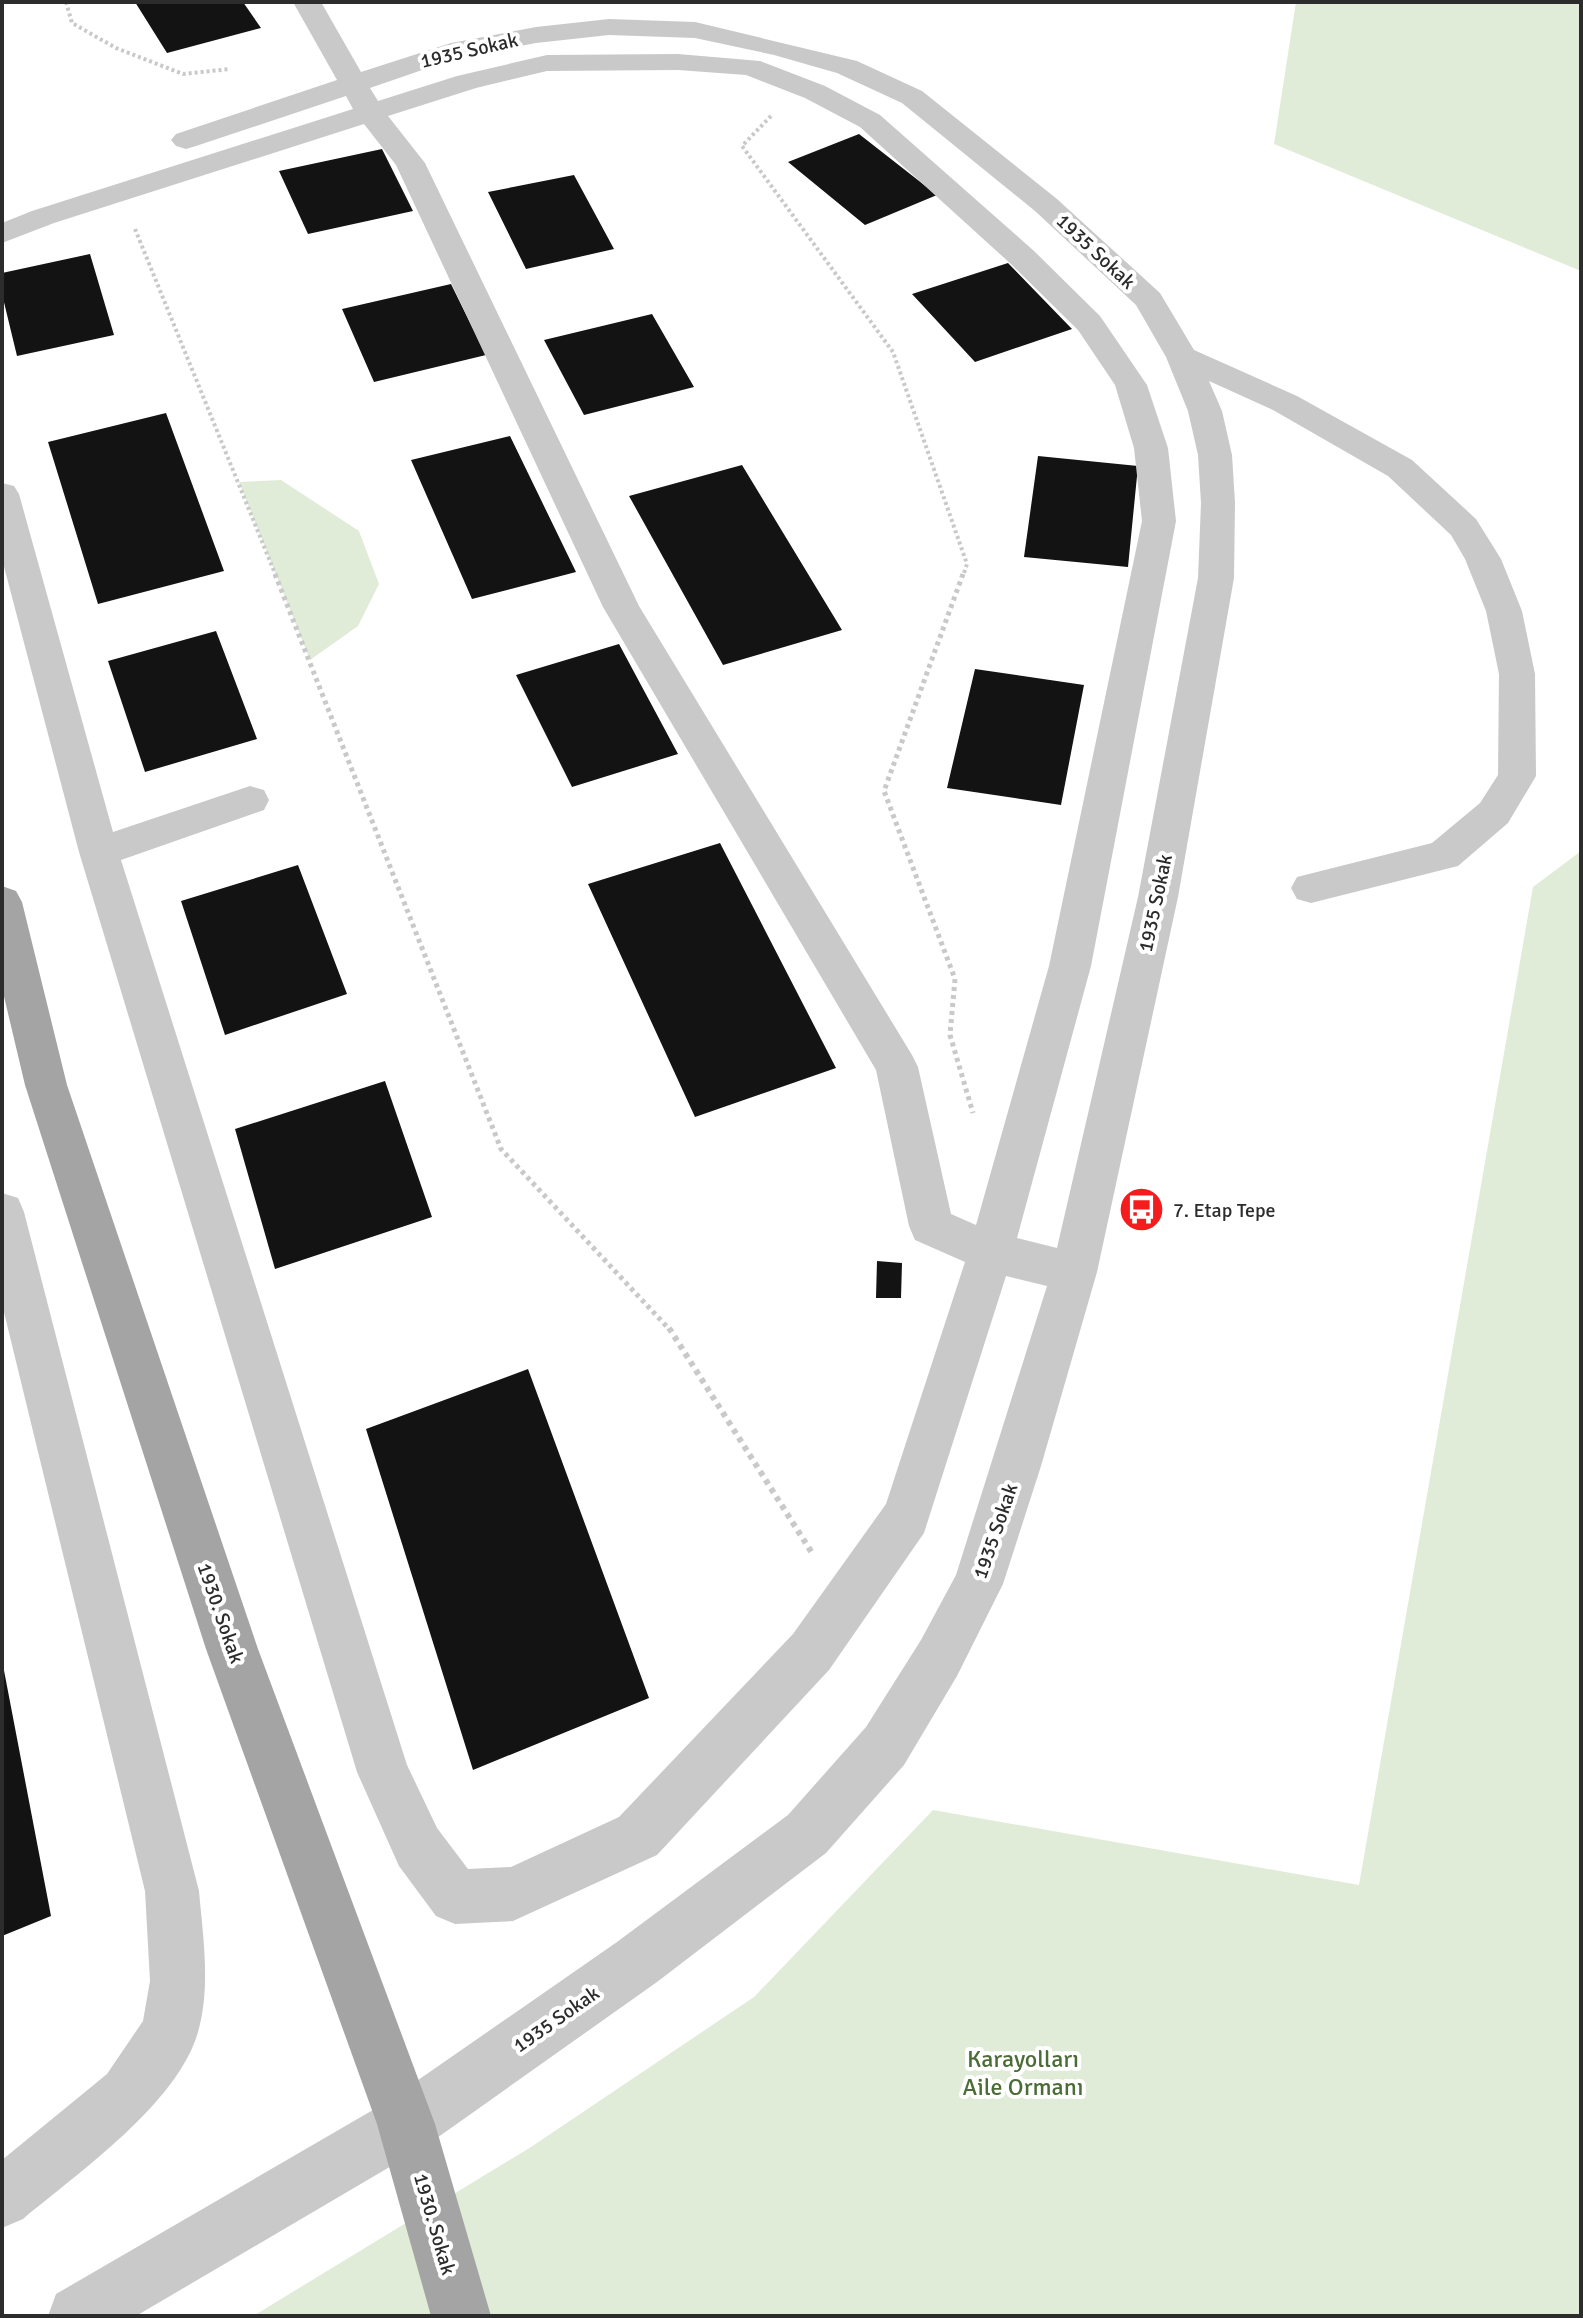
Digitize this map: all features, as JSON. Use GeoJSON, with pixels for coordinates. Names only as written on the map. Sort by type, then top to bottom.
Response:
{"type":"FeatureCollection","features":[{"type":"Feature","properties":{"kind":"main road","name":"1930. Sokak"},"geometry":{"type":"LineString","coordinates":[[2,902],[46,1085],[60,1130],[232,1649],[406,2124],[461,2316]]}},
{"type":"Feature","properties":{"kind":"street"},"geometry":{"type":"LineString","coordinates":[[308,2],[362,98],[410,163],[621,607],[897,1067],[931,1226],[991,1252],[1074,1272]]}},
{"type":"Feature","properties":{"kind":"street","name":"1935 Sokak"},"geometry":{"type":"LineString","coordinates":[[2,202],[362,98],[451,51],[536,35],[609,27],[695,30],[779,48],[847,67],[912,97],[1046,205],[1149,300],[1182,357],[1205,411],[1215,455],[1218,503],[1216,578],[1158,897],[1074,1272],[1017,1466],[978,1584],[939,1658],[885,1746],[807,1834],[637,1962],[406,2124],[78,2316]]}},
{"type":"Feature","properties":{"kind":"street"},"geometry":{"type":"LineString","coordinates":[[2,234],[362,98],[467,82],[547,63],[678,62],[750,67],[807,89],[870,121],[1023,258],[1089,323],[1131,385],[1151,448],[1159,521],[1070,966],[991,1252],[907,1516],[811,1652],[638,1836],[513,1894],[455,1897],[418,1847],[383,1772],[99,852],[2,494]]}},
{"type":"Feature","properties":{"kind":"street"},"geometry":{"type":"LineString","coordinates":[[807,89],[847,67]]}},
{"type":"Feature","properties":{"kind":"street"},"geometry":{"type":"LineString","coordinates":[[1182,357],[1285,403],[1400,468],[1464,527],[1483,559],[1504,611],[1517,674],[1517,776],[1494,813],[1444,855],[1311,888]]}},
{"type":"Feature","properties":{"kind":"street"},"geometry":{"type":"LineString","coordinates":[[99,852],[250,800]]}},
{"type":"Feature","properties":{"kind":"street"},"geometry":{"type":"LineString","coordinates":[[2,1212],[172,1891],[178,1981],[170,2032],[127,2094],[2,2198]]}},
{"type":"Feature","properties":{"kind":"path"},"geometry":{"type":"LineString","coordinates":[[66,2],[72,23],[116,48],[183,74],[230,69]]}},
{"type":"Feature","properties":{"kind":"path"},"geometry":{"type":"LineString","coordinates":[[807,89],[742,146],[893,352],[967,564],[884,791],[955,979],[950,1035],[974,1116]]}},
{"type":"Feature","properties":{"kind":"path"},"geometry":{"type":"LineString","coordinates":[[135,229],[250,509],[501,1149],[669,1328],[845,1604]]}},
{"type":"Feature","properties":{"kind":"green space"},"geometry":{"type":"Polygon","coordinates":[[[1296,2],[1581,2],[1581,271],[1274,144],[1296,2]]]}},
{"type":"Feature","properties":{"kind":"green space"},"geometry":{"type":"Polygon","coordinates":[[[281,480],[359,531],[379,584],[358,626],[310,660],[239,482],[281,480]]]}},
{"type":"Feature","properties":{"kind":"green space","name":"Karayolları Aile Ormanı"},"geometry":{"type":"Polygon","coordinates":[[[1581,851],[1581,2316],[253,2316],[531,2147],[754,1997],[933,1810],[1359,1885],[1533,887],[1581,851]]]}},
{"type":"Feature","properties":{"kind":"building"},"geometry":{"type":"Polygon","coordinates":[[[135,2],[243,2],[261,28],[167,53],[135,2]]]}},
{"type":"Feature","properties":{"kind":"building"},"geometry":{"type":"Polygon","coordinates":[[[859,134],[937,195],[865,225],[788,162],[859,134]]]}},
{"type":"Feature","properties":{"kind":"building"},"geometry":{"type":"Polygon","coordinates":[[[382,149],[413,211],[308,234],[279,171],[382,149]]]}},
{"type":"Feature","properties":{"kind":"building"},"geometry":{"type":"Polygon","coordinates":[[[574,175],[614,249],[526,269],[488,192],[574,175]]]}},
{"type":"Feature","properties":{"kind":"building"},"geometry":{"type":"Polygon","coordinates":[[[90,254],[114,335],[17,356],[2,294],[2,273],[90,254]]]}},
{"type":"Feature","properties":{"kind":"building"},"geometry":{"type":"Polygon","coordinates":[[[1008,263],[1072,329],[975,362],[912,294],[1008,263]]]}},
{"type":"Feature","properties":{"kind":"building"},"geometry":{"type":"Polygon","coordinates":[[[451,284],[486,355],[374,382],[342,309],[451,284]]]}},
{"type":"Feature","properties":{"kind":"building"},"geometry":{"type":"Polygon","coordinates":[[[652,314],[694,387],[584,415],[544,340],[652,314]]]}},
{"type":"Feature","properties":{"kind":"building"},"geometry":{"type":"Polygon","coordinates":[[[166,413],[224,571],[98,604],[48,442],[166,413]]]}},
{"type":"Feature","properties":{"kind":"building"},"geometry":{"type":"Polygon","coordinates":[[[510,436],[576,572],[472,599],[411,460],[510,436]]]}},
{"type":"Feature","properties":{"kind":"building"},"geometry":{"type":"Polygon","coordinates":[[[1038,456],[1138,466],[1128,567],[1024,557],[1038,456]]]}},
{"type":"Feature","properties":{"kind":"building"},"geometry":{"type":"Polygon","coordinates":[[[742,465],[842,630],[723,665],[629,496],[742,465]]]}},
{"type":"Feature","properties":{"kind":"building"},"geometry":{"type":"Polygon","coordinates":[[[216,631],[257,739],[145,772],[108,661],[216,631]]]}},
{"type":"Feature","properties":{"kind":"building"},"geometry":{"type":"Polygon","coordinates":[[[619,644],[678,754],[572,787],[516,675],[619,644]]]}},
{"type":"Feature","properties":{"kind":"building"},"geometry":{"type":"Polygon","coordinates":[[[975,669],[1084,685],[1061,805],[947,788],[975,669]]]}},
{"type":"Feature","properties":{"kind":"building"},"geometry":{"type":"Polygon","coordinates":[[[720,843],[836,1068],[695,1117],[588,884],[720,843]]]}},
{"type":"Feature","properties":{"kind":"building"},"geometry":{"type":"Polygon","coordinates":[[[298,865],[347,994],[225,1035],[181,901],[298,865]]]}},
{"type":"Feature","properties":{"kind":"building"},"geometry":{"type":"Polygon","coordinates":[[[385,1081],[432,1217],[275,1269],[235,1129],[385,1081]]]}},
{"type":"Feature","properties":{"kind":"building"},"geometry":{"type":"Polygon","coordinates":[[[877,1261],[902,1263],[901,1298],[876,1298],[877,1261]]]}},
{"type":"Feature","properties":{"kind":"building"},"geometry":{"type":"Polygon","coordinates":[[[528,1369],[649,1698],[473,1770],[366,1429],[528,1369]]]}},
{"type":"Feature","properties":{"kind":"building"},"geometry":{"type":"Polygon","coordinates":[[[2,1660],[51,1916],[2,1936],[2,1660]]]}},
{"type":"Feature","properties":{"kind":"place","name":"7. Etap Tepe"},"geometry":{"type":"Point","coordinates":[1142,1210]}}]}
